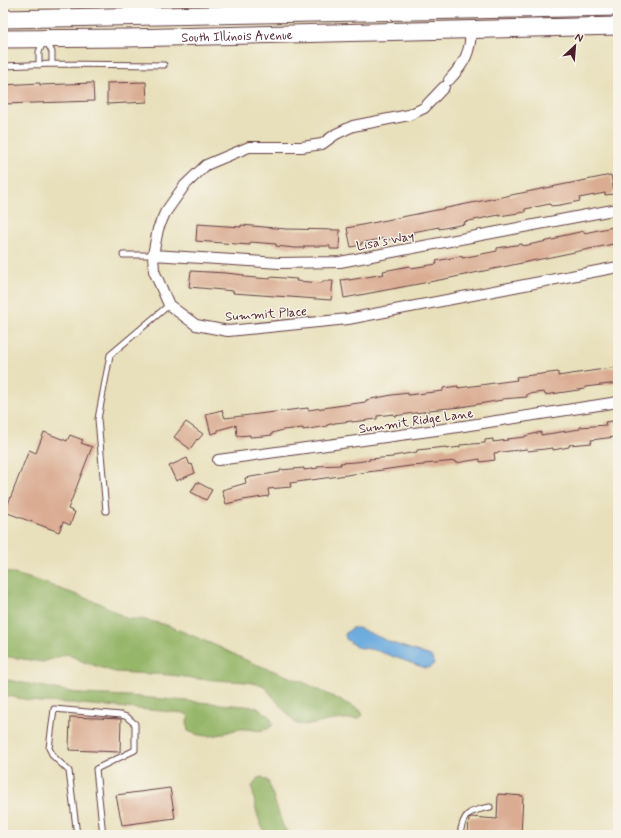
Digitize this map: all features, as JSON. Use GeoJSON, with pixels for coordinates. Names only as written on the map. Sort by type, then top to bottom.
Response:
{"type":"FeatureCollection","features":[{"type":"Feature","properties":{"kind":"highway","name":"South Illinois Avenue"},"geometry":{"type":"LineString","coordinates":[[3,19],[618,7]]}},
{"type":"Feature","properties":{"kind":"highway"},"geometry":{"type":"LineString","coordinates":[[44,19],[45,38]]}},
{"type":"Feature","properties":{"kind":"highway","name":"South Illinois Avenue"},"geometry":{"type":"LineString","coordinates":[[3,39],[128,38],[618,26]]}},
{"type":"Feature","properties":{"kind":"street","name":"Summit Place"},"geometry":{"type":"LineString","coordinates":[[471,29],[471,43],[465,60],[424,108],[409,115],[353,126],[336,134],[322,144],[302,147],[249,147],[206,165],[184,186],[165,213],[158,229],[153,255],[154,271],[169,305],[196,325],[228,331],[348,319],[618,267]]}},
{"type":"Feature","properties":{"kind":"street","name":"Lisa's Way"},"geometry":{"type":"LineString","coordinates":[[153,255],[279,262],[340,262],[618,209]]}},
{"type":"Feature","properties":{"kind":"street","name":"Summit Ridge Lane"},"geometry":{"type":"LineString","coordinates":[[218,460],[451,428],[618,402]]}},
{"type":"Feature","properties":{"kind":"lane"},"geometry":{"type":"LineString","coordinates":[[45,38],[52,52],[52,64]]}},
{"type":"Feature","properties":{"kind":"lane"},"geometry":{"type":"LineString","coordinates":[[39,65],[39,52],[45,38]]}},
{"type":"Feature","properties":{"kind":"lane"},"geometry":{"type":"LineString","coordinates":[[3,66],[52,64],[164,65]]}},
{"type":"Feature","properties":{"kind":"lane"},"geometry":{"type":"LineString","coordinates":[[123,255],[153,255]]}},
{"type":"Feature","properties":{"kind":"lane"},"geometry":{"type":"LineString","coordinates":[[106,511],[98,419],[110,355],[169,305]]}},
{"type":"Feature","properties":{"kind":"lane"},"geometry":{"type":"LineString","coordinates":[[77,835],[69,770],[53,756],[49,748],[54,709],[121,715],[127,717],[135,724],[135,750],[96,769],[103,835]]}},
{"type":"Feature","properties":{"kind":"lane"},"geometry":{"type":"LineString","coordinates":[[460,835],[463,821],[468,814],[473,811],[490,807]]}},
{"type":"Feature","properties":{"kind":"green space"},"geometry":{"type":"Polygon","coordinates":[[[3,571],[36,580],[99,603],[128,619],[141,619],[167,625],[250,662],[303,682],[360,710],[363,715],[358,719],[327,721],[309,725],[296,724],[263,685],[171,675],[115,672],[84,662],[67,654],[43,662],[3,656],[3,571]]]}},
{"type":"Feature","properties":{"kind":"green space"},"geometry":{"type":"Polygon","coordinates":[[[3,679],[81,694],[128,696],[256,707],[270,716],[273,725],[265,730],[238,729],[218,735],[203,736],[188,731],[187,721],[189,716],[184,713],[71,703],[39,702],[3,695],[3,679]]]}},
{"type":"Feature","properties":{"kind":"green space"},"geometry":{"type":"Polygon","coordinates":[[[262,777],[268,781],[283,826],[290,835],[267,835],[261,824],[252,787],[258,778],[262,777]]]}},
{"type":"Feature","properties":{"kind":"water"},"geometry":{"type":"Polygon","coordinates":[[[352,628],[359,628],[392,643],[431,656],[434,663],[431,667],[425,668],[375,650],[356,647],[346,639],[345,634],[352,628]]]}},
{"type":"Feature","properties":{"kind":"building"},"geometry":{"type":"Polygon","coordinates":[[[146,82],[147,102],[107,104],[107,83],[146,82]]]}},
{"type":"Feature","properties":{"kind":"building"},"geometry":{"type":"Polygon","coordinates":[[[40,83],[40,85],[93,83],[94,101],[3,104],[3,85],[40,83]]]}},
{"type":"Feature","properties":{"kind":"building"},"geometry":{"type":"Polygon","coordinates":[[[611,175],[614,194],[605,195],[605,193],[579,198],[580,201],[551,206],[550,204],[525,209],[525,212],[499,215],[439,229],[439,227],[413,232],[413,235],[387,240],[386,238],[361,243],[361,245],[351,247],[347,228],[611,175]]]}},
{"type":"Feature","properties":{"kind":"building"},"geometry":{"type":"Polygon","coordinates":[[[197,224],[241,227],[241,225],[286,229],[340,230],[339,249],[330,249],[330,246],[304,246],[304,248],[294,248],[276,246],[276,244],[250,242],[250,245],[196,241],[197,224]]]}},
{"type":"Feature","properties":{"kind":"building"},"geometry":{"type":"Polygon","coordinates":[[[618,226],[618,243],[450,278],[344,298],[341,280],[384,274],[383,271],[410,266],[411,268],[437,264],[436,261],[462,256],[462,258],[497,251],[497,248],[522,244],[523,246],[557,239],[557,237],[584,231],[584,233],[618,226]]]}},
{"type":"Feature","properties":{"kind":"building"},"geometry":{"type":"Polygon","coordinates":[[[191,271],[226,273],[244,275],[244,277],[270,279],[270,277],[297,279],[296,281],[322,283],[323,281],[333,281],[331,300],[233,293],[234,291],[189,287],[191,271]]]}},
{"type":"Feature","properties":{"kind":"building"},"geometry":{"type":"Polygon","coordinates":[[[618,367],[618,383],[585,387],[585,389],[545,395],[544,392],[527,394],[527,397],[502,399],[461,407],[429,410],[394,416],[394,414],[377,416],[377,419],[335,423],[327,426],[303,430],[303,428],[283,430],[272,433],[272,435],[264,436],[237,436],[236,425],[218,430],[218,432],[211,434],[206,414],[222,410],[225,418],[308,408],[308,410],[366,402],[366,400],[392,395],[408,393],[408,395],[443,391],[443,388],[458,386],[458,388],[517,380],[516,377],[558,372],[558,376],[618,367]]]}},
{"type":"Feature","properties":{"kind":"building"},"geometry":{"type":"Polygon","coordinates":[[[613,421],[615,437],[591,440],[592,443],[569,445],[569,447],[553,450],[553,448],[528,451],[527,449],[494,453],[495,460],[480,462],[480,459],[456,463],[456,461],[424,464],[290,483],[291,487],[268,489],[269,496],[226,504],[222,490],[246,483],[245,478],[280,472],[280,470],[304,468],[304,470],[318,468],[318,466],[341,465],[340,463],[393,457],[417,452],[417,450],[446,447],[446,449],[460,447],[460,445],[485,443],[485,440],[493,439],[493,442],[525,437],[541,432],[541,435],[580,429],[580,427],[606,425],[605,422],[613,421]]]}},
{"type":"Feature","properties":{"kind":"building"},"geometry":{"type":"Polygon","coordinates":[[[186,422],[203,434],[198,440],[197,439],[190,449],[174,437],[186,422]]]}},
{"type":"Feature","properties":{"kind":"building"},"geometry":{"type":"Polygon","coordinates":[[[44,432],[67,441],[70,435],[83,440],[81,443],[92,447],[68,509],[75,512],[70,525],[63,522],[59,532],[5,512],[29,450],[36,453],[44,432]]]}},
{"type":"Feature","properties":{"kind":"building"},"geometry":{"type":"Polygon","coordinates":[[[187,458],[190,465],[192,464],[195,473],[176,481],[169,466],[187,458]]]}},
{"type":"Feature","properties":{"kind":"building"},"geometry":{"type":"Polygon","coordinates":[[[197,482],[212,490],[206,500],[191,492],[197,482]]]}},
{"type":"Feature","properties":{"kind":"building"},"geometry":{"type":"Polygon","coordinates":[[[70,717],[121,719],[120,752],[69,750],[70,717]]]}},
{"type":"Feature","properties":{"kind":"building"},"geometry":{"type":"Polygon","coordinates":[[[170,788],[175,818],[122,825],[116,795],[170,788]]]}},
{"type":"Feature","properties":{"kind":"building"},"geometry":{"type":"Polygon","coordinates":[[[498,794],[523,796],[521,835],[468,835],[469,819],[471,817],[497,819],[498,794]]]}}]}
